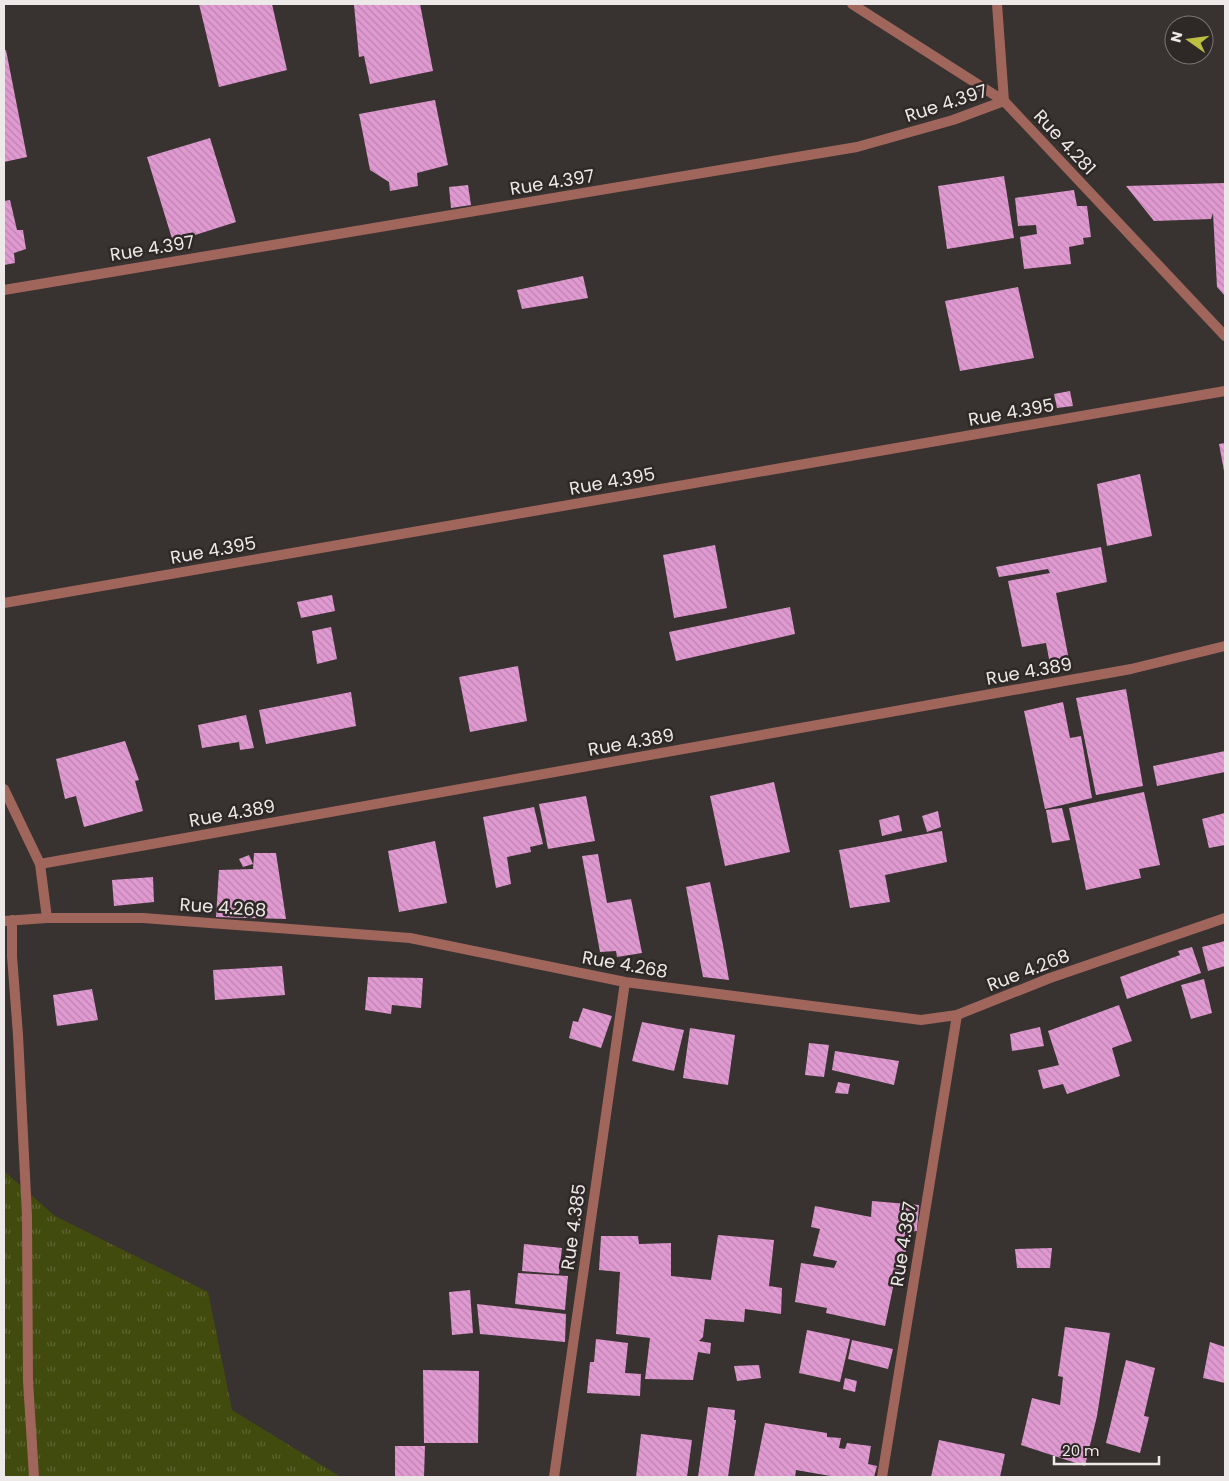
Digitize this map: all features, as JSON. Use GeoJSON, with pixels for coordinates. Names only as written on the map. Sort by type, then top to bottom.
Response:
{"type":"FeatureCollection","features":[{"type":"Feature","properties":{"kind":"street","name":"Rue 4.281"},"geometry":{"type":"LineString","coordinates":[[852,4],[1004,101],[1225,336]]}},
{"type":"Feature","properties":{"kind":"street","name":"Rue 4.397"},"geometry":{"type":"LineString","coordinates":[[4,290],[857,148],[953,120],[1004,101],[996,4]]}},
{"type":"Feature","properties":{"kind":"street","name":"Rue 4.395"},"geometry":{"type":"LineString","coordinates":[[4,603],[1225,391]]}},
{"type":"Feature","properties":{"kind":"street","name":"Rue 4.389"},"geometry":{"type":"LineString","coordinates":[[40,864],[1130,669],[1225,646]]}},
{"type":"Feature","properties":{"kind":"street"},"geometry":{"type":"LineString","coordinates":[[4,789],[40,864],[47,918]]}},
{"type":"Feature","properties":{"kind":"street","name":"Rue 4.268"},"geometry":{"type":"LineString","coordinates":[[8,920],[143,918],[410,938],[625,982],[922,1020],[957,1015],[1050,978],[1225,918]]}},
{"type":"Feature","properties":{"kind":"street"},"geometry":{"type":"LineString","coordinates":[[8,920],[18,1035],[27,1216],[28,1381],[34,1477]]}},
{"type":"Feature","properties":{"kind":"street","name":"Rue 4.385"},"geometry":{"type":"LineString","coordinates":[[554,1477],[625,982]]}},
{"type":"Feature","properties":{"kind":"street","name":"Rue 4.387"},"geometry":{"type":"LineString","coordinates":[[882,1477],[957,1015]]}},
{"type":"Feature","properties":{"kind":"green space"},"geometry":{"type":"Polygon","coordinates":[[[4,1171],[55,1216],[208,1292],[232,1410],[341,1477],[4,1477],[4,1171]]]}},
{"type":"Feature","properties":{"kind":"building"},"geometry":{"type":"Polygon","coordinates":[[[199,4],[272,4],[287,70],[219,87],[199,4]]]}},
{"type":"Feature","properties":{"kind":"building"},"geometry":{"type":"Polygon","coordinates":[[[420,4],[433,71],[370,84],[364,56],[359,57],[354,5],[420,4]]]}},
{"type":"Feature","properties":{"kind":"building"},"geometry":{"type":"Polygon","coordinates":[[[4,50],[6,50],[27,157],[4,162],[4,50]]]}},
{"type":"Feature","properties":{"kind":"building"},"geometry":{"type":"Polygon","coordinates":[[[435,100],[448,165],[417,173],[418,186],[390,191],[389,182],[370,170],[359,114],[435,100]]]}},
{"type":"Feature","properties":{"kind":"building"},"geometry":{"type":"Polygon","coordinates":[[[210,138],[236,222],[173,242],[147,157],[210,138]]]}},
{"type":"Feature","properties":{"kind":"building"},"geometry":{"type":"Polygon","coordinates":[[[1004,176],[1014,238],[947,249],[938,186],[1004,176]]]}},
{"type":"Feature","properties":{"kind":"building"},"geometry":{"type":"Polygon","coordinates":[[[1225,183],[1225,296],[1217,287],[1213,213],[1211,219],[1154,221],[1126,186],[1225,183]]]}},
{"type":"Feature","properties":{"kind":"building"},"geometry":{"type":"Polygon","coordinates":[[[468,185],[471,205],[451,208],[449,187],[468,185]]]}},
{"type":"Feature","properties":{"kind":"building"},"geometry":{"type":"Polygon","coordinates":[[[1074,190],[1077,206],[1087,206],[1091,237],[1083,238],[1084,244],[1069,247],[1071,264],[1024,269],[1020,237],[1037,234],[1036,225],[1018,226],[1015,198],[1074,190]]]}},
{"type":"Feature","properties":{"kind":"building"},"geometry":{"type":"Polygon","coordinates":[[[10,200],[17,230],[23,230],[26,249],[14,253],[15,263],[4,265],[4,201],[10,200]]]}},
{"type":"Feature","properties":{"kind":"building"},"geometry":{"type":"Polygon","coordinates":[[[583,276],[588,298],[522,309],[517,290],[583,276]]]}},
{"type":"Feature","properties":{"kind":"building"},"geometry":{"type":"Polygon","coordinates":[[[1018,287],[1034,358],[960,371],[945,301],[1018,287]]]}},
{"type":"Feature","properties":{"kind":"building"},"geometry":{"type":"Polygon","coordinates":[[[1070,391],[1073,406],[1057,408],[1054,394],[1070,391]]]}},
{"type":"Feature","properties":{"kind":"building"},"geometry":{"type":"Polygon","coordinates":[[[1225,443],[1225,471],[1224,471],[1219,444],[1225,443]]]}},
{"type":"Feature","properties":{"kind":"building"},"geometry":{"type":"Polygon","coordinates":[[[1140,474],[1152,536],[1107,546],[1097,484],[1140,474]]]}},
{"type":"Feature","properties":{"kind":"building"},"geometry":{"type":"Polygon","coordinates":[[[715,545],[727,608],[674,618],[663,555],[715,545]]]}},
{"type":"Feature","properties":{"kind":"building"},"geometry":{"type":"Polygon","coordinates":[[[1101,547],[1107,582],[1056,593],[1069,660],[1050,664],[1046,643],[1022,647],[1008,581],[1050,573],[1048,569],[999,577],[996,567],[1101,547]]]}},
{"type":"Feature","properties":{"kind":"building"},"geometry":{"type":"Polygon","coordinates":[[[332,595],[335,611],[301,618],[297,602],[332,595]]]}},
{"type":"Feature","properties":{"kind":"building"},"geometry":{"type":"Polygon","coordinates":[[[790,607],[795,634],[676,661],[669,632],[790,607]]]}},
{"type":"Feature","properties":{"kind":"building"},"geometry":{"type":"Polygon","coordinates":[[[331,627],[337,659],[317,664],[312,631],[331,627]]]}},
{"type":"Feature","properties":{"kind":"building"},"geometry":{"type":"Polygon","coordinates":[[[518,666],[527,721],[470,732],[459,677],[518,666]]]}},
{"type":"Feature","properties":{"kind":"building"},"geometry":{"type":"Polygon","coordinates":[[[1126,689],[1143,786],[1096,795],[1076,698],[1126,689]]]}},
{"type":"Feature","properties":{"kind":"building"},"geometry":{"type":"Polygon","coordinates":[[[351,692],[356,726],[266,744],[259,710],[351,692]]]}},
{"type":"Feature","properties":{"kind":"building"},"geometry":{"type":"Polygon","coordinates":[[[1063,702],[1070,738],[1081,736],[1092,798],[1045,809],[1024,711],[1063,702]]]}},
{"type":"Feature","properties":{"kind":"building"},"geometry":{"type":"Polygon","coordinates":[[[246,715],[254,748],[240,750],[239,742],[202,748],[198,725],[246,715]]]}},
{"type":"Feature","properties":{"kind":"building"},"geometry":{"type":"Polygon","coordinates":[[[125,741],[139,780],[135,781],[143,811],[84,827],[76,796],[65,799],[56,759],[125,741]]]}},
{"type":"Feature","properties":{"kind":"building"},"geometry":{"type":"Polygon","coordinates":[[[1225,751],[1225,772],[1157,786],[1153,766],[1225,751]]]}},
{"type":"Feature","properties":{"kind":"building"},"geometry":{"type":"Polygon","coordinates":[[[774,782],[790,852],[725,866],[710,796],[774,782]]]}},
{"type":"Feature","properties":{"kind":"building"},"geometry":{"type":"Polygon","coordinates":[[[1144,792],[1160,865],[1139,869],[1141,878],[1086,890],[1069,808],[1144,792]]]}},
{"type":"Feature","properties":{"kind":"building"},"geometry":{"type":"Polygon","coordinates":[[[586,796],[595,841],[548,849],[539,804],[586,796]]]}},
{"type":"Feature","properties":{"kind":"building"},"geometry":{"type":"Polygon","coordinates":[[[534,807],[543,844],[530,847],[531,852],[507,857],[511,884],[496,888],[483,817],[534,807]]]}},
{"type":"Feature","properties":{"kind":"building"},"geometry":{"type":"Polygon","coordinates":[[[1062,808],[1070,840],[1052,843],[1046,810],[1062,808]]]}},
{"type":"Feature","properties":{"kind":"building"},"geometry":{"type":"Polygon","coordinates":[[[938,811],[941,827],[927,832],[922,816],[938,811]]]}},
{"type":"Feature","properties":{"kind":"building"},"geometry":{"type":"Polygon","coordinates":[[[1225,813],[1225,845],[1209,848],[1202,819],[1225,813]]]}},
{"type":"Feature","properties":{"kind":"building"},"geometry":{"type":"Polygon","coordinates":[[[899,815],[902,831],[882,836],[879,820],[899,815]]]}},
{"type":"Feature","properties":{"kind":"building"},"geometry":{"type":"Polygon","coordinates":[[[942,831],[947,862],[885,875],[890,902],[850,908],[839,850],[942,831]]]}},
{"type":"Feature","properties":{"kind":"building"},"geometry":{"type":"Polygon","coordinates":[[[435,841],[447,903],[399,912],[388,851],[435,841]]]}},
{"type":"Feature","properties":{"kind":"building"},"geometry":{"type":"Polygon","coordinates":[[[254,853],[276,853],[286,919],[216,917],[219,870],[253,869],[254,853]]]}},
{"type":"Feature","properties":{"kind":"building"},"geometry":{"type":"Polygon","coordinates":[[[598,854],[607,903],[631,899],[642,953],[617,957],[616,951],[600,952],[582,856],[598,854]]]}},
{"type":"Feature","properties":{"kind":"building"},"geometry":{"type":"Polygon","coordinates":[[[249,855],[253,864],[243,867],[239,859],[249,855]]]}},
{"type":"Feature","properties":{"kind":"building"},"geometry":{"type":"Polygon","coordinates":[[[153,877],[154,902],[114,906],[112,880],[153,877]]]}},
{"type":"Feature","properties":{"kind":"building"},"geometry":{"type":"Polygon","coordinates":[[[710,882],[729,980],[703,977],[686,887],[710,882]]]}},
{"type":"Feature","properties":{"kind":"building"},"geometry":{"type":"Polygon","coordinates":[[[1225,941],[1225,966],[1208,971],[1202,947],[1225,941]]]}},
{"type":"Feature","properties":{"kind":"building"},"geometry":{"type":"Polygon","coordinates":[[[1192,947],[1201,973],[1127,999],[1120,977],[1180,955],[1178,951],[1192,947]]]}},
{"type":"Feature","properties":{"kind":"building"},"geometry":{"type":"Polygon","coordinates":[[[282,966],[285,995],[215,1000],[213,970],[282,966]]]}},
{"type":"Feature","properties":{"kind":"building"},"geometry":{"type":"Polygon","coordinates":[[[368,977],[423,978],[421,1008],[392,1005],[391,1014],[365,1010],[368,977]]]}},
{"type":"Feature","properties":{"kind":"building"},"geometry":{"type":"Polygon","coordinates":[[[1204,979],[1212,1013],[1191,1019],[1181,985],[1204,979]]]}},
{"type":"Feature","properties":{"kind":"building"},"geometry":{"type":"Polygon","coordinates":[[[92,989],[98,1020],[57,1026],[53,995],[92,989]]]}},
{"type":"Feature","properties":{"kind":"building"},"geometry":{"type":"Polygon","coordinates":[[[1119,1005],[1132,1041],[1112,1048],[1120,1076],[1067,1094],[1063,1084],[1043,1089],[1038,1070],[1059,1065],[1048,1031],[1119,1005]]]}},
{"type":"Feature","properties":{"kind":"building"},"geometry":{"type":"Polygon","coordinates":[[[583,1008],[612,1016],[601,1048],[569,1038],[573,1021],[578,1022],[583,1008]]]}},
{"type":"Feature","properties":{"kind":"building"},"geometry":{"type":"Polygon","coordinates":[[[642,1022],[684,1030],[674,1071],[632,1061],[642,1022]]]}},
{"type":"Feature","properties":{"kind":"building"},"geometry":{"type":"Polygon","coordinates":[[[1040,1027],[1044,1046],[1012,1051],[1010,1034],[1040,1027]]]}},
{"type":"Feature","properties":{"kind":"building"},"geometry":{"type":"Polygon","coordinates":[[[690,1028],[735,1035],[728,1085],[683,1078],[690,1028]]]}},
{"type":"Feature","properties":{"kind":"building"},"geometry":{"type":"Polygon","coordinates":[[[809,1043],[829,1045],[824,1077],[805,1075],[809,1043]]]}},
{"type":"Feature","properties":{"kind":"building"},"geometry":{"type":"Polygon","coordinates":[[[835,1051],[899,1061],[894,1085],[832,1070],[835,1051]]]}},
{"type":"Feature","properties":{"kind":"building"},"geometry":{"type":"Polygon","coordinates":[[[838,1082],[850,1084],[848,1094],[835,1093],[838,1082]]]}},
{"type":"Feature","properties":{"kind":"building"},"geometry":{"type":"Polygon","coordinates":[[[872,1201],[919,1205],[917,1231],[906,1232],[903,1246],[907,1247],[899,1274],[896,1273],[885,1326],[826,1313],[827,1308],[795,1302],[801,1263],[834,1268],[837,1261],[813,1256],[820,1229],[811,1227],[815,1206],[871,1217],[872,1201]]]}},
{"type":"Feature","properties":{"kind":"building"},"geometry":{"type":"Polygon","coordinates":[[[718,1235],[774,1240],[769,1286],[782,1288],[781,1314],[745,1309],[744,1322],[705,1319],[703,1337],[699,1341],[711,1343],[710,1354],[698,1352],[693,1380],[645,1379],[650,1338],[616,1334],[620,1272],[599,1270],[601,1236],[638,1236],[639,1244],[671,1243],[671,1276],[711,1280],[718,1235]]]}},
{"type":"Feature","properties":{"kind":"building"},"geometry":{"type":"Polygon","coordinates":[[[524,1244],[562,1248],[559,1274],[522,1271],[524,1244]]]}},
{"type":"Feature","properties":{"kind":"building"},"geometry":{"type":"Polygon","coordinates":[[[1052,1248],[1050,1268],[1017,1268],[1015,1249],[1052,1248]]]}},
{"type":"Feature","properties":{"kind":"building"},"geometry":{"type":"Polygon","coordinates":[[[518,1273],[568,1276],[565,1310],[515,1304],[518,1273]]]}},
{"type":"Feature","properties":{"kind":"building"},"geometry":{"type":"Polygon","coordinates":[[[470,1290],[473,1333],[452,1335],[449,1292],[470,1290]]]}},
{"type":"Feature","properties":{"kind":"building"},"geometry":{"type":"Polygon","coordinates":[[[477,1304],[566,1314],[565,1342],[480,1334],[477,1304]]]}},
{"type":"Feature","properties":{"kind":"building"},"geometry":{"type":"Polygon","coordinates":[[[1065,1327],[1110,1333],[1097,1416],[1085,1466],[1021,1445],[1032,1398],[1060,1405],[1063,1377],[1058,1376],[1065,1327]]]}},
{"type":"Feature","properties":{"kind":"building"},"geometry":{"type":"Polygon","coordinates":[[[807,1330],[850,1339],[840,1382],[799,1373],[807,1330]]]}},
{"type":"Feature","properties":{"kind":"building"},"geometry":{"type":"Polygon","coordinates":[[[596,1339],[628,1343],[625,1373],[641,1374],[640,1396],[587,1393],[590,1362],[594,1362],[596,1339]]]}},
{"type":"Feature","properties":{"kind":"building"},"geometry":{"type":"Polygon","coordinates":[[[852,1340],[893,1349],[888,1369],[848,1359],[852,1340]]]}},
{"type":"Feature","properties":{"kind":"building"},"geometry":{"type":"Polygon","coordinates":[[[1210,1342],[1225,1347],[1225,1383],[1203,1378],[1210,1342]]]}},
{"type":"Feature","properties":{"kind":"building"},"geometry":{"type":"Polygon","coordinates":[[[1126,1360],[1155,1368],[1144,1416],[1149,1417],[1140,1453],[1106,1443],[1126,1360]]]}},
{"type":"Feature","properties":{"kind":"building"},"geometry":{"type":"Polygon","coordinates":[[[759,1365],[761,1378],[737,1381],[734,1366],[759,1365]]]}},
{"type":"Feature","properties":{"kind":"building"},"geometry":{"type":"Polygon","coordinates":[[[423,1370],[479,1371],[478,1443],[424,1443],[423,1370]]]}},
{"type":"Feature","properties":{"kind":"building"},"geometry":{"type":"Polygon","coordinates":[[[845,1378],[857,1381],[855,1392],[843,1389],[845,1378]]]}},
{"type":"Feature","properties":{"kind":"building"},"geometry":{"type":"Polygon","coordinates":[[[708,1407],[735,1410],[734,1420],[736,1420],[728,1477],[698,1477],[708,1407]]]}},
{"type":"Feature","properties":{"kind":"building"},"geometry":{"type":"Polygon","coordinates":[[[765,1423],[827,1433],[827,1437],[841,1438],[839,1448],[845,1449],[847,1443],[871,1446],[868,1464],[877,1466],[874,1477],[836,1477],[796,1470],[795,1477],[754,1477],[765,1423]]]}},
{"type":"Feature","properties":{"kind":"building"},"geometry":{"type":"Polygon","coordinates":[[[641,1434],[692,1440],[687,1477],[636,1477],[641,1434]]]}},
{"type":"Feature","properties":{"kind":"building"},"geometry":{"type":"Polygon","coordinates":[[[939,1440],[1005,1454],[1000,1477],[931,1477],[939,1440]]]}},
{"type":"Feature","properties":{"kind":"building"},"geometry":{"type":"Polygon","coordinates":[[[395,1446],[425,1446],[424,1477],[395,1477],[395,1446]]]}}]}
